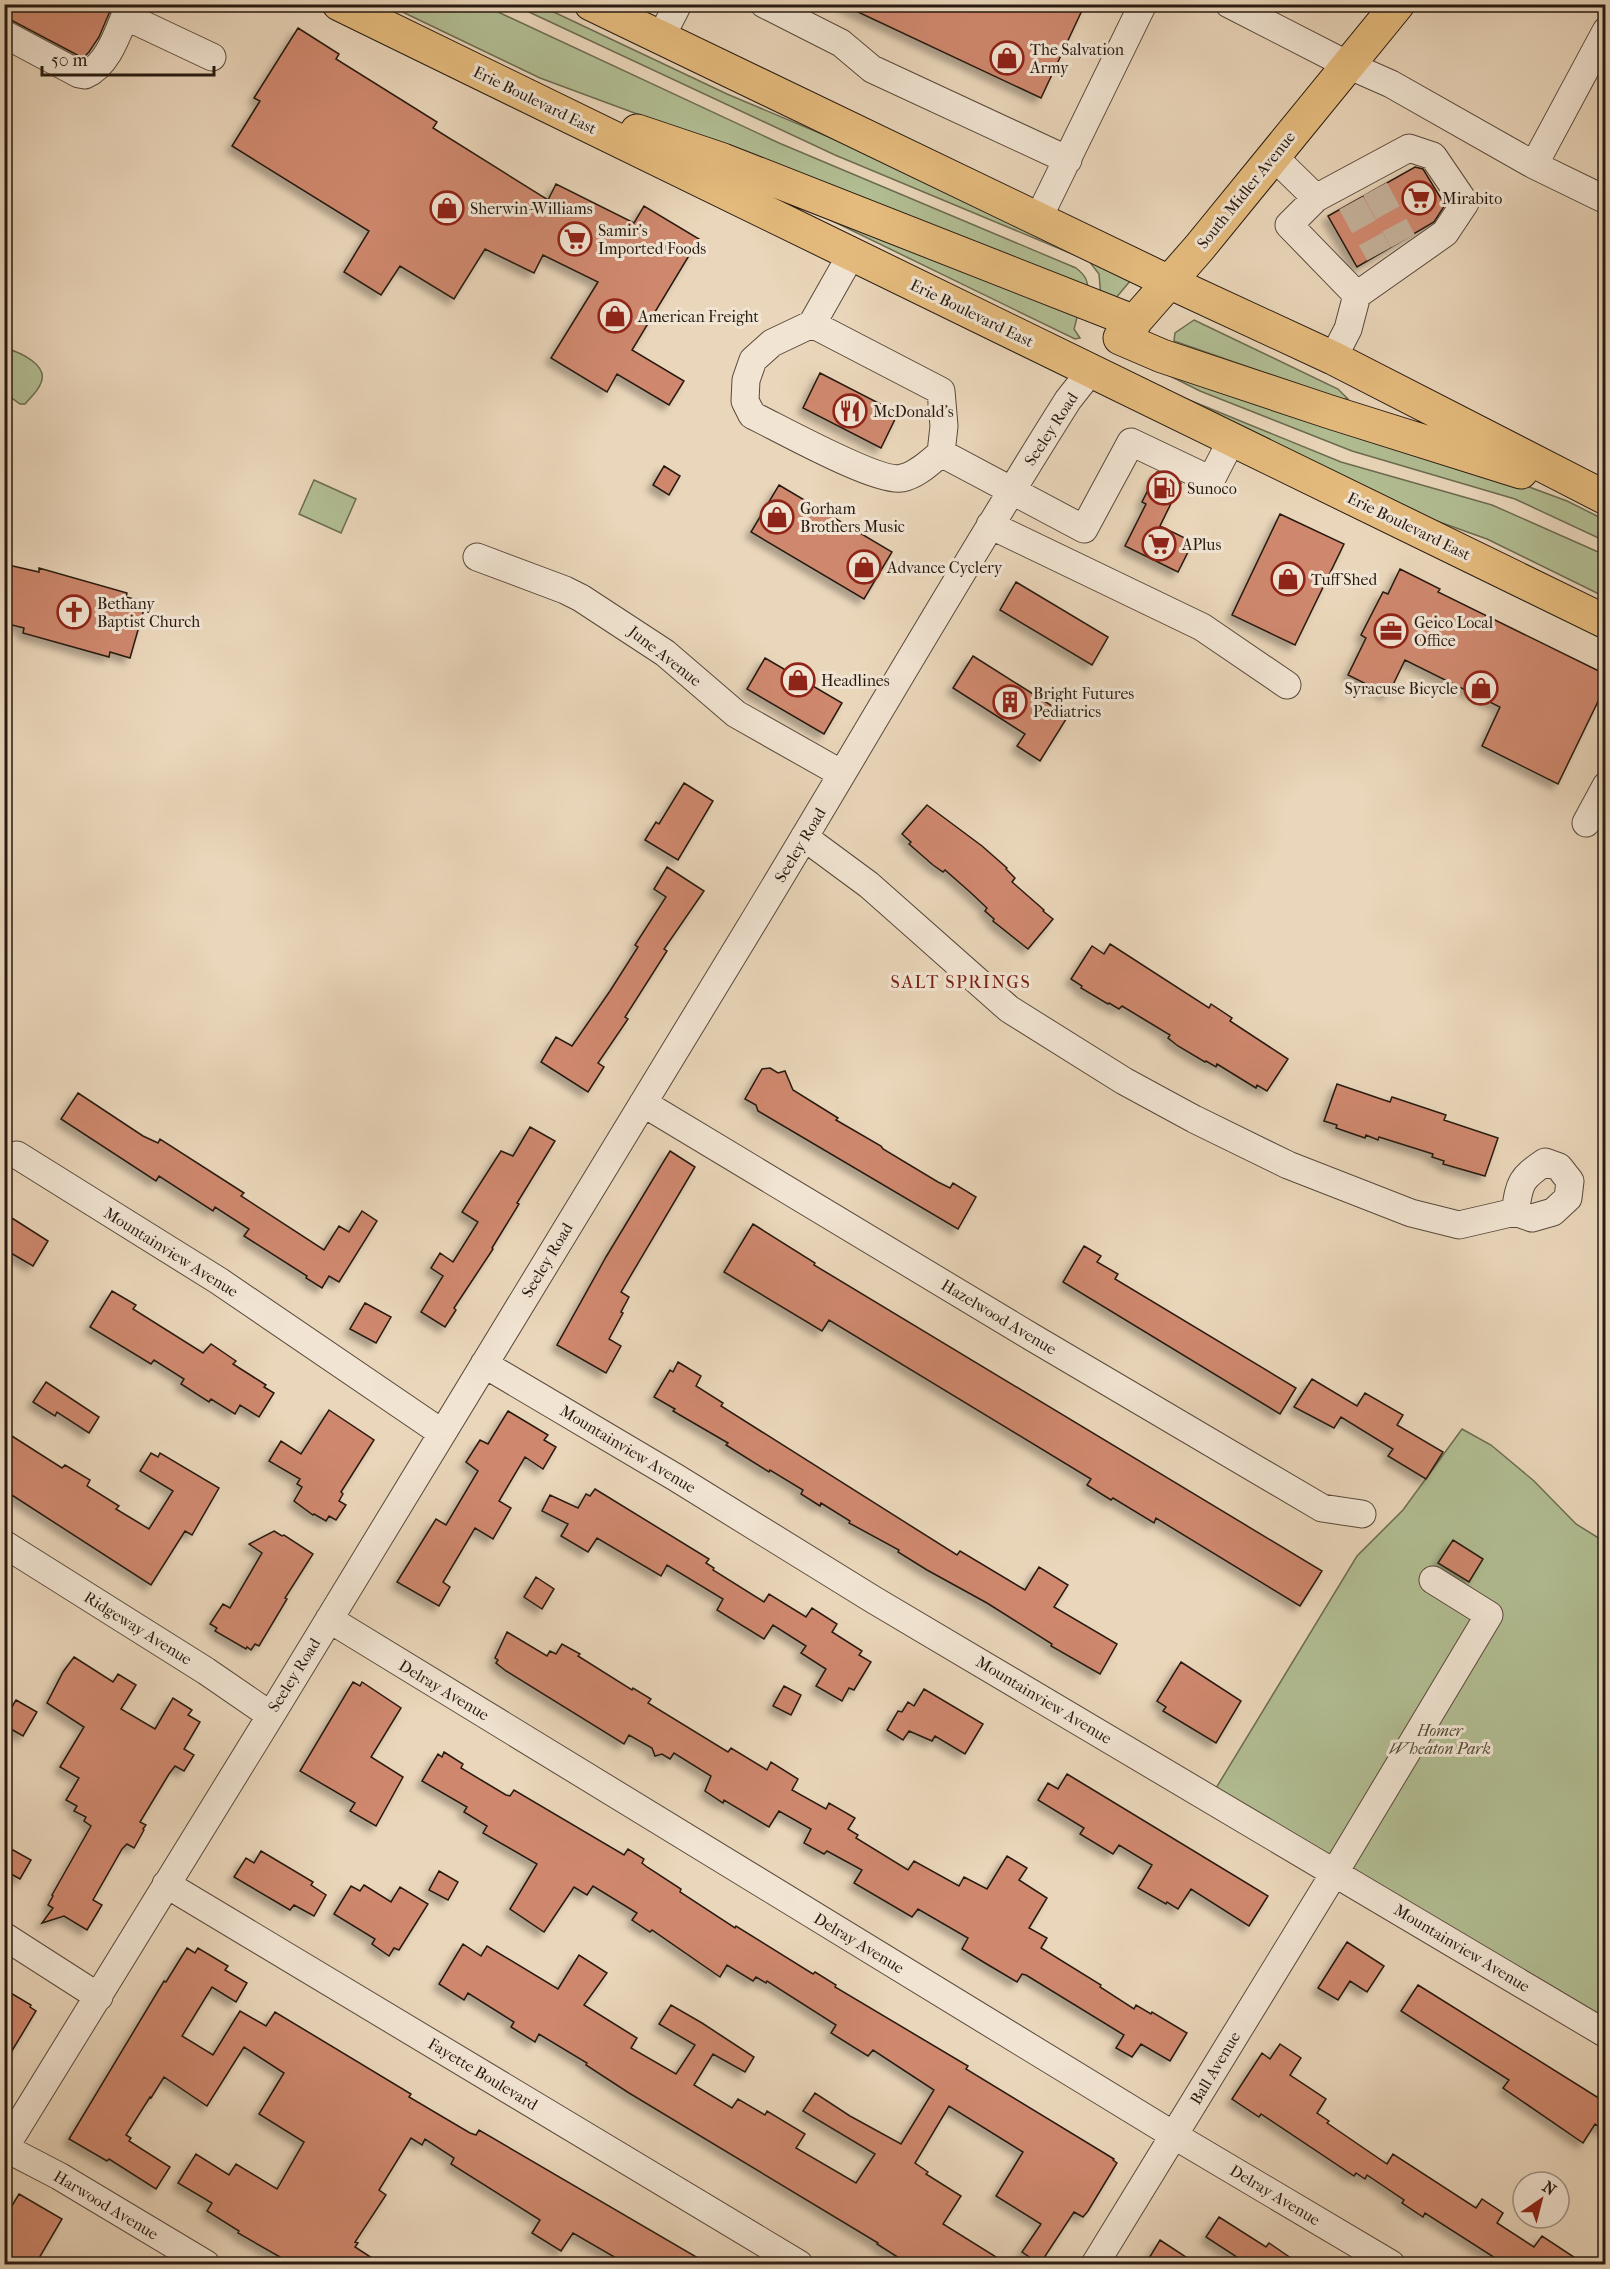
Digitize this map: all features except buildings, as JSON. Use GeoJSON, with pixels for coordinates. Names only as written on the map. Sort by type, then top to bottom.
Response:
{"type":"FeatureCollection","features":[{"type":"Feature","properties":{"kind":"main road","name":"Erie Boulevard East"},"geometry":{"type":"LineString","coordinates":[[339,4],[1605,622]]}},
{"type":"Feature","properties":{"kind":"main road"},"geometry":{"type":"LineString","coordinates":[[591,4],[1169,282],[1333,358],[1605,498]]}},
{"type":"Feature","properties":{"kind":"main road","name":"South Midler Avenue"},"geometry":{"type":"LineString","coordinates":[[1090,372],[1169,282],[1398,4]]}},
{"type":"Feature","properties":{"kind":"main road"},"geometry":{"type":"LineString","coordinates":[[500,83],[723,160],[1127,330],[1162,356],[1296,401],[1605,498]]}},
{"type":"Feature","properties":{"kind":"street"},"geometry":{"type":"LineString","coordinates":[[661,37],[678,4]]}},
{"type":"Feature","properties":{"kind":"street"},"geometry":{"type":"LineString","coordinates":[[764,4],[841,43],[872,69],[1068,160]]}},
{"type":"Feature","properties":{"kind":"street"},"geometry":{"type":"LineString","coordinates":[[1038,219],[1143,4]]}},
{"type":"Feature","properties":{"kind":"street"},"geometry":{"type":"LineString","coordinates":[[1229,4],[1348,65],[1391,84],[1534,165],[1605,200]]}},
{"type":"Feature","properties":{"kind":"street"},"geometry":{"type":"LineString","coordinates":[[4,33],[79,74],[85,75],[99,66],[127,10],[212,57]]}},
{"type":"Feature","properties":{"kind":"street"},"geometry":{"type":"LineString","coordinates":[[1534,165],[1605,31]]}},
{"type":"Feature","properties":{"kind":"street"},"geometry":{"type":"LineString","coordinates":[[1333,358],[1348,329],[1357,295],[1384,263],[1407,249],[1445,233],[1465,203],[1433,156],[1409,148],[1370,181],[1346,194],[1316,198],[1289,225],[1357,295]]}},
{"type":"Feature","properties":{"kind":"street"},"geometry":{"type":"LineString","coordinates":[[1273,156],[1316,198]]}},
{"type":"Feature","properties":{"kind":"street"},"geometry":{"type":"LineString","coordinates":[[812,324],[941,391],[944,426],[942,453],[921,469],[901,479],[873,474],[752,415],[745,401],[746,380],[753,360],[772,343],[812,324],[852,255]]}},
{"type":"Feature","properties":{"kind":"street","name":"Seeley Road"},"geometry":{"type":"LineString","coordinates":[[5,2149],[644,1103],[990,525],[1068,400],[1090,372]]}},
{"type":"Feature","properties":{"kind":"street"},"geometry":{"type":"LineString","coordinates":[[942,453],[1084,529],[1131,441],[1211,480],[1232,441]]}},
{"type":"Feature","properties":{"kind":"street"},"geometry":{"type":"LineString","coordinates":[[990,525],[1202,627],[1287,685]]}},
{"type":"Feature","properties":{"kind":"street","name":"June Avenue"},"geometry":{"type":"LineString","coordinates":[[477,558],[581,598],[665,653],[736,714],[842,774]]}},
{"type":"Feature","properties":{"kind":"street"},"geometry":{"type":"LineString","coordinates":[[1586,823],[1605,786]]}},
{"type":"Feature","properties":{"kind":"street"},"geometry":{"type":"LineString","coordinates":[[804,837],[869,885],[1009,1009],[1124,1081],[1194,1119],[1288,1165],[1411,1213],[1459,1225],[1515,1212]]}},
{"type":"Feature","properties":{"kind":"street","name":"Hazelwood Avenue"},"geometry":{"type":"LineString","coordinates":[[644,1103],[1030,1336],[1322,1508],[1362,1514]]}},
{"type":"Feature","properties":{"kind":"street","name":"Mountainview Avenue"},"geometry":{"type":"LineString","coordinates":[[17,1155],[219,1281],[442,1433]]}},
{"type":"Feature","properties":{"kind":"street","name":"Mountainview Avenue"},"geometry":{"type":"LineString","coordinates":[[484,1364],[675,1477],[874,1600],[1605,2034]]}},
{"type":"Feature","properties":{"kind":"street","name":"Ridgeway Avenue"},"geometry":{"type":"LineString","coordinates":[[4,1544],[206,1671],[270,1715]]}},
{"type":"Feature","properties":{"kind":"street","name":"Ball Avenue"},"geometry":{"type":"LineString","coordinates":[[1095,2265],[1489,1615],[1434,1580]]}},
{"type":"Feature","properties":{"kind":"street","name":"Delray Avenue"},"geometry":{"type":"LineString","coordinates":[[329,1619],[1174,2136],[1391,2265]]}},
{"type":"Feature","properties":{"kind":"street","name":"Fayette Boulevard"},"geometry":{"type":"LineString","coordinates":[[166,1884],[799,2265]]}},
{"type":"Feature","properties":{"kind":"street"},"geometry":{"type":"LineString","coordinates":[[4,1936],[99,1997]]}},
{"type":"Feature","properties":{"kind":"street","name":"Harwood Avenue"},"geometry":{"type":"LineString","coordinates":[[5,2149],[58,2176],[206,2265]]}},
{"type":"Feature","properties":{"kind":"green space"},"geometry":{"type":"Polygon","coordinates":[[[388,5],[483,5],[779,143],[1076,268],[1085,278],[1088,291],[756,158],[540,78],[388,5]]]}},
{"type":"Feature","properties":{"kind":"green space"},"geometry":{"type":"Polygon","coordinates":[[[514,5],[539,5],[727,94],[869,154],[1131,280],[1115,299],[1101,298],[1099,274],[1089,261],[835,155],[514,5]]]}},
{"type":"Feature","properties":{"kind":"green space"},"geometry":{"type":"Polygon","coordinates":[[[777,194],[1079,310],[1074,329],[1080,338],[1075,339],[777,194]]]}},
{"type":"Feature","properties":{"kind":"green space"},"geometry":{"type":"Polygon","coordinates":[[[1194,320],[1338,389],[1348,399],[1340,399],[1174,341],[1175,333],[1194,320]]]}},
{"type":"Feature","properties":{"kind":"green space"},"geometry":{"type":"Polygon","coordinates":[[[5,348],[32,360],[41,371],[40,385],[25,404],[20,404],[5,393],[5,348]]]}},
{"type":"Feature","properties":{"kind":"green space"},"geometry":{"type":"Polygon","coordinates":[[[1152,367],[1502,477],[1567,501],[1605,520],[1605,541],[1515,499],[1352,451],[1200,391],[1152,367]]]}},
{"type":"Feature","properties":{"kind":"green space"},"geometry":{"type":"Polygon","coordinates":[[[1141,377],[1172,393],[1341,462],[1492,505],[1605,555],[1605,597],[1487,539],[1417,514],[1138,381],[1141,377]]]}},
{"type":"Feature","properties":{"kind":"green space"},"geometry":{"type":"Polygon","coordinates":[[[314,480],[356,499],[341,533],[299,514],[314,480]]]}},
{"type":"Feature","properties":{"kind":"green space","name":"Homer Wheaton Park"},"geometry":{"type":"Polygon","coordinates":[[[1462,1429],[1491,1445],[1534,1481],[1576,1524],[1605,1542],[1605,2034],[1210,1798],[1357,1556],[1403,1510],[1462,1429]]]}},
{"type":"Feature","properties":{"kind":"tunnel"},"geometry":{"type":"LineString","coordinates":[[1375,189],[1403,241]]}},
{"type":"Feature","properties":{"kind":"tunnel"},"geometry":{"type":"LineString","coordinates":[[1351,203],[1379,254]]}},
{"type":"Feature","properties":{"kind":"place","name":"The Salvation Army"},"geometry":{"type":"Point","coordinates":[1007,58]}},
{"type":"Feature","properties":{"kind":"place","name":"Mirabito"},"geometry":{"type":"Point","coordinates":[1419,198]}},
{"type":"Feature","properties":{"kind":"place","name":"Sherwin-Williams"},"geometry":{"type":"Point","coordinates":[447,208]}},
{"type":"Feature","properties":{"kind":"place","name":"Samir's Imported Foods"},"geometry":{"type":"Point","coordinates":[575,239]}},
{"type":"Feature","properties":{"kind":"place","name":"American Freight"},"geometry":{"type":"Point","coordinates":[615,316]}},
{"type":"Feature","properties":{"kind":"place","name":"McDonald's"},"geometry":{"type":"Point","coordinates":[850,411]}},
{"type":"Feature","properties":{"kind":"place","name":"Sunoco"},"geometry":{"type":"Point","coordinates":[1164,488]}},
{"type":"Feature","properties":{"kind":"place","name":"Gorham Brothers Music"},"geometry":{"type":"Point","coordinates":[777,517]}},
{"type":"Feature","properties":{"kind":"place","name":"APlus"},"geometry":{"type":"Point","coordinates":[1159,544]}},
{"type":"Feature","properties":{"kind":"place","name":"Advance Cyclery"},"geometry":{"type":"Point","coordinates":[864,567]}},
{"type":"Feature","properties":{"kind":"place","name":"Tuff Shed"},"geometry":{"type":"Point","coordinates":[1288,579]}},
{"type":"Feature","properties":{"kind":"place","name":"Bethany Baptist Church"},"geometry":{"type":"Point","coordinates":[74,612]}},
{"type":"Feature","properties":{"kind":"place","name":"Geico Local Office"},"geometry":{"type":"Point","coordinates":[1391,631]}},
{"type":"Feature","properties":{"kind":"place","name":"Headlines"},"geometry":{"type":"Point","coordinates":[798,680]}},
{"type":"Feature","properties":{"kind":"place","name":"Syracuse Bicycle"},"geometry":{"type":"Point","coordinates":[1481,688]}},
{"type":"Feature","properties":{"kind":"place","name":"Bright Futures Pediatrics"},"geometry":{"type":"Point","coordinates":[1010,702]}},
{"type":"Feature","properties":{"kind":"district","name":"SALT SPRINGS"},"geometry":{"type":"Point","coordinates":[961,982]}}]}
